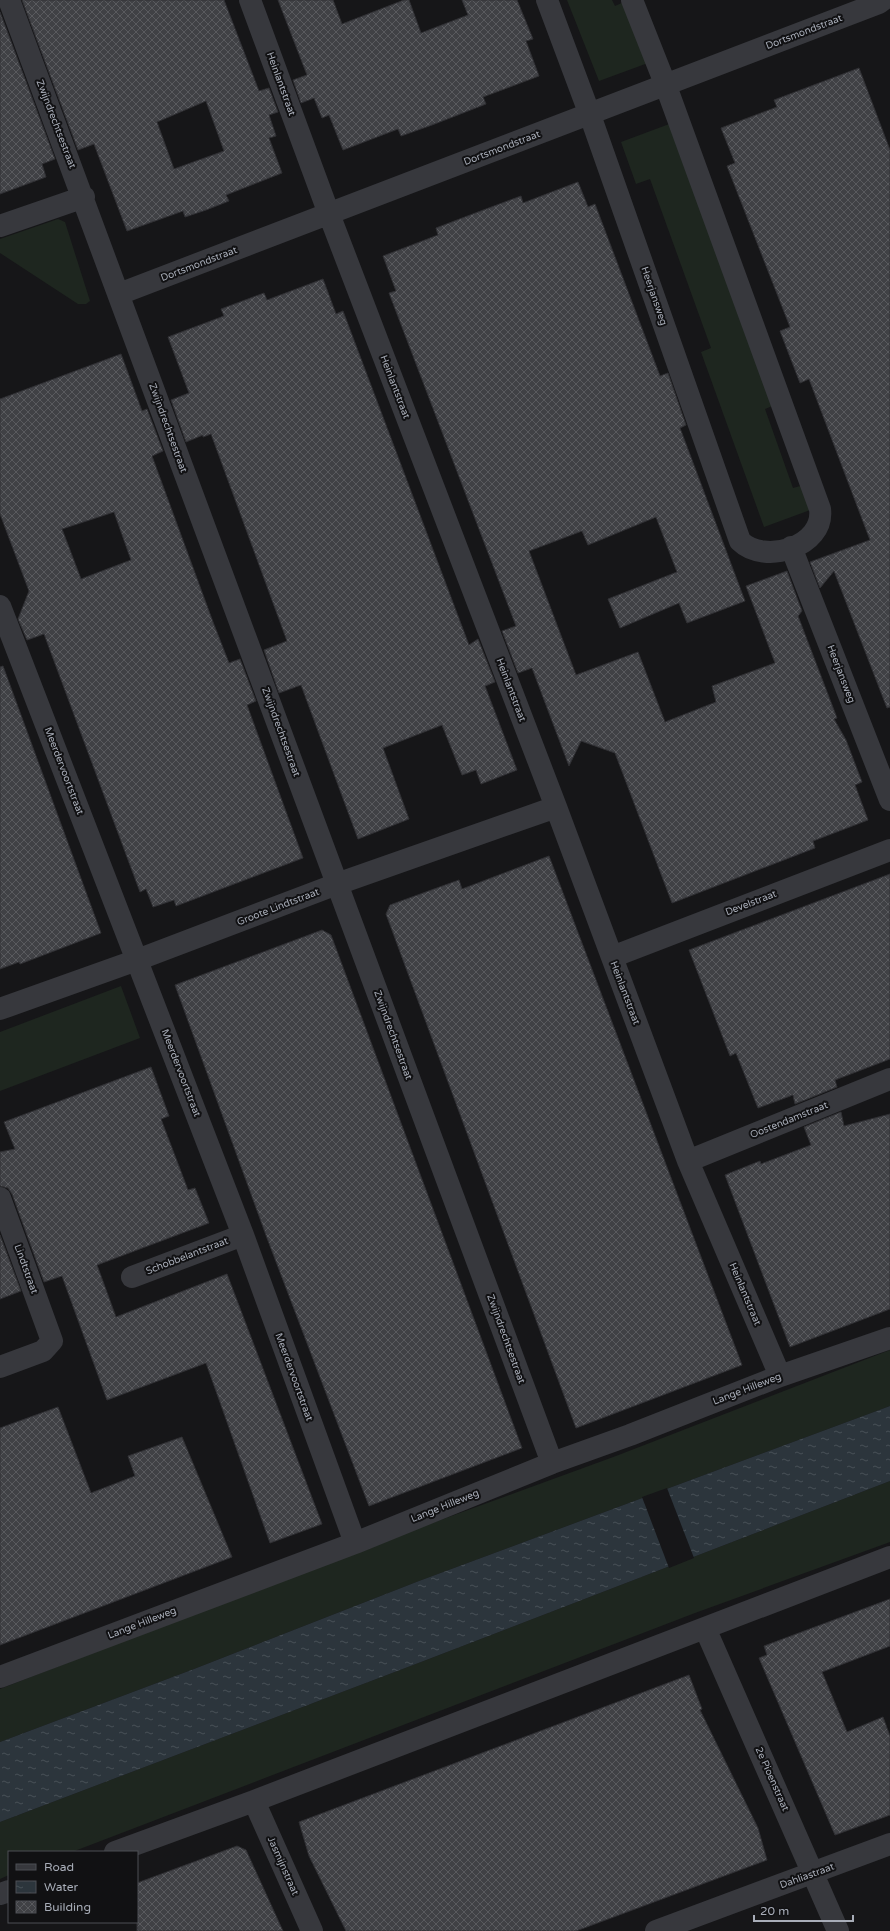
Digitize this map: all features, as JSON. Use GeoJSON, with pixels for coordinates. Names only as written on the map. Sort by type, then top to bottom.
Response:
{"type":"FeatureCollection","features":[{"type":"Feature","properties":{"kind":"street","name":"Zwijndrechtsestraat"},"geometry":{"type":"LineString","coordinates":[[9,0],[84,197],[552,1463]]}},
{"type":"Feature","properties":{"kind":"street","name":"Heinlantstraat"},"geometry":{"type":"LineString","coordinates":[[250,0],[329,214],[556,807],[688,1161],[780,1376]]}},
{"type":"Feature","properties":{"kind":"street","name":"Heerjansweg"},"geometry":{"type":"LineString","coordinates":[[547,0],[590,115],[740,541],[753,550],[773,552],[791,547],[813,535],[821,518],[820,509],[666,86],[632,0]]}},
{"type":"Feature","properties":{"kind":"street","name":"Dortsmondstraat"},"geometry":{"type":"LineString","coordinates":[[119,294],[666,86],[879,3],[883,0]]}},
{"type":"Feature","properties":{"kind":"street"},"geometry":{"type":"LineString","coordinates":[[0,226],[84,197]]}},
{"type":"Feature","properties":{"kind":"street","name":"Heerjansweg"},"geometry":{"type":"LineString","coordinates":[[791,547],[890,800]]}},
{"type":"Feature","properties":{"kind":"street","name":"Meerdervoortstraat"},"geometry":{"type":"LineString","coordinates":[[0,606],[243,1235],[355,1543]]}},
{"type":"Feature","properties":{"kind":"street","name":"Groote Lindtstraat"},"geometry":{"type":"LineString","coordinates":[[0,1009],[137,960],[337,884],[556,807]]}},
{"type":"Feature","properties":{"kind":"street","name":"Develstraat"},"geometry":{"type":"LineString","coordinates":[[612,957],[890,850]]}},
{"type":"Feature","properties":{"kind":"street","name":"Oostendamstraat"},"geometry":{"type":"LineString","coordinates":[[688,1161],[890,1079]]}},
{"type":"Feature","properties":{"kind":"street","name":"Lindtstraat"},"geometry":{"type":"LineString","coordinates":[[0,1198],[52,1341],[43,1351],[0,1367]]}},
{"type":"Feature","properties":{"kind":"street","name":"Schobbelantstraat"},"geometry":{"type":"LineString","coordinates":[[132,1277],[243,1235]]}},
{"type":"Feature","properties":{"kind":"street","name":"Lange Hilleweg"},"geometry":{"type":"LineString","coordinates":[[0,1677],[355,1543],[552,1463],[630,1435],[780,1376],[890,1338]]}},
{"type":"Feature","properties":{"kind":"street"},"geometry":{"type":"LineString","coordinates":[[118,1851],[254,1801],[393,1746],[890,1556]]}},
{"type":"Feature","properties":{"kind":"street","name":"2e Pioenstraat"},"geometry":{"type":"LineString","coordinates":[[705,1628],[838,1931]]}},
{"type":"Feature","properties":{"kind":"street","name":"Jasmijnstraat"},"geometry":{"type":"LineString","coordinates":[[254,1801],[312,1931]]}},
{"type":"Feature","properties":{"kind":"street","name":"Dahliastraat"},"geometry":{"type":"LineString","coordinates":[[656,1931],[814,1874],[890,1844]]}},
{"type":"Feature","properties":{"kind":"shaded area"},"geometry":{"type":"Polygon","coordinates":[[[567,0],[612,0],[615,6],[624,2],[648,63],[599,81],[567,0]]]}},
{"type":"Feature","properties":{"kind":"shaded area"},"geometry":{"type":"Polygon","coordinates":[[[672,123],[775,405],[765,409],[793,488],[804,485],[813,509],[764,527],[701,352],[711,348],[650,179],[636,184],[621,142],[672,123]]]}},
{"type":"Feature","properties":{"kind":"shaded area"},"geometry":{"type":"Polygon","coordinates":[[[58,219],[65,222],[90,301],[86,304],[78,304],[0,253],[0,239],[58,219]]]}},
{"type":"Feature","properties":{"kind":"shaded area"},"geometry":{"type":"Polygon","coordinates":[[[121,986],[140,1038],[0,1091],[0,1032],[121,986]]]}},
{"type":"Feature","properties":{"kind":"shaded area"},"geometry":{"type":"Polygon","coordinates":[[[890,1350],[890,1406],[419,1581],[194,1669],[0,1742],[0,1689],[339,1557],[616,1456],[890,1350]]]}},
{"type":"Feature","properties":{"kind":"shaded area"},"geometry":{"type":"Polygon","coordinates":[[[890,1481],[890,1542],[695,1613],[75,1851],[8,1851],[8,1875],[0,1879],[0,1822],[421,1662],[890,1481]]]}},
{"type":"Feature","properties":{"kind":"water"},"geometry":{"type":"Polygon","coordinates":[[[890,1406],[890,1481],[421,1662],[0,1822],[0,1742],[194,1669],[419,1581],[890,1406]]]}},
{"type":"Feature","properties":{"kind":"pier"},"geometry":{"type":"Polygon","coordinates":[[[667,1488],[694,1558],[669,1568],[642,1497],[667,1488]]]}},
{"type":"Feature","properties":{"kind":"building"},"geometry":{"type":"Polygon","coordinates":[[[22,0],[224,0],[259,91],[269,88],[278,112],[269,115],[276,136],[269,138],[282,173],[226,195],[229,201],[206,210],[185,217],[183,211],[127,231],[94,144],[78,150],[22,0]],[[206,101],[157,122],[174,169],[224,151],[206,101]]]}},
{"type":"Feature","properties":{"kind":"building"},"geometry":{"type":"Polygon","coordinates":[[[278,0],[333,0],[342,24],[404,0],[409,0],[421,33],[468,15],[462,0],[517,0],[533,39],[526,41],[539,76],[483,97],[486,104],[432,125],[401,136],[398,129],[343,150],[329,115],[322,118],[314,98],[301,103],[293,80],[307,75],[278,0]]]}},
{"type":"Feature","properties":{"kind":"building"},"geometry":{"type":"Polygon","coordinates":[[[0,12],[55,159],[42,164],[46,177],[0,194],[0,12]]]}},
{"type":"Feature","properties":{"kind":"building"},"geometry":{"type":"Polygon","coordinates":[[[859,68],[890,150],[890,707],[887,708],[834,571],[820,588],[810,562],[870,540],[809,379],[800,383],[780,331],[790,327],[727,166],[735,163],[721,128],[777,107],[774,100],[859,68]]]}},
{"type":"Feature","properties":{"kind":"building"},"geometry":{"type":"Polygon","coordinates":[[[578,182],[588,207],[595,204],[660,376],[668,373],[686,425],[680,428],[745,601],[687,623],[679,603],[620,628],[608,599],[677,572],[656,517],[588,545],[582,531],[529,551],[576,675],[638,652],[665,722],[716,702],[712,686],[775,663],[746,586],[787,571],[802,611],[798,616],[837,718],[834,719],[846,740],[862,782],[855,785],[868,820],[813,841],[815,848],[672,903],[615,753],[581,741],[569,766],[532,668],[518,673],[502,631],[516,626],[389,293],[396,291],[383,256],[438,235],[436,228],[478,212],[521,196],[523,203],[578,182]]]}},
{"type":"Feature","properties":{"kind":"building"},"geometry":{"type":"Polygon","coordinates":[[[323,279],[336,314],[343,311],[469,645],[478,639],[495,682],[485,686],[517,770],[481,784],[476,770],[462,775],[442,725],[383,748],[409,819],[358,839],[301,685],[279,693],[264,650],[287,641],[211,434],[203,437],[203,435],[186,442],[171,400],[189,393],[168,337],[224,316],[221,309],[264,293],[267,300],[323,279]]]}},
{"type":"Feature","properties":{"kind":"building"},"geometry":{"type":"Polygon","coordinates":[[[121,354],[142,411],[147,409],[163,451],[152,456],[213,622],[229,663],[240,659],[256,701],[247,705],[303,858],[176,906],[174,900],[153,907],[146,889],[140,892],[44,634],[27,640],[18,619],[29,591],[0,514],[0,399],[121,354]],[[114,512],[62,529],[81,579],[131,560],[114,512]]]}},
{"type":"Feature","properties":{"kind":"building"},"geometry":{"type":"Polygon","coordinates":[[[3,666],[101,933],[20,964],[19,962],[0,969],[0,667],[3,666]]]}},
{"type":"Feature","properties":{"kind":"building"},"geometry":{"type":"Polygon","coordinates":[[[549,856],[742,1365],[576,1428],[386,914],[390,905],[459,880],[462,889],[549,856]]]}},
{"type":"Feature","properties":{"kind":"building"},"geometry":{"type":"Polygon","coordinates":[[[890,874],[890,1059],[835,1080],[837,1087],[795,1104],[793,1095],[758,1108],[736,1053],[730,1056],[689,950],[890,874]]]}},
{"type":"Feature","properties":{"kind":"building"},"geometry":{"type":"Polygon","coordinates":[[[322,930],[331,935],[522,1448],[369,1506],[267,1238],[175,985],[322,930]]]}},
{"type":"Feature","properties":{"kind":"building"},"geometry":{"type":"Polygon","coordinates":[[[151,1067],[169,1116],[161,1119],[188,1190],[195,1188],[209,1223],[97,1265],[116,1317],[227,1274],[322,1524],[270,1543],[206,1363],[107,1400],[62,1276],[44,1282],[12,1194],[8,1188],[0,1186],[0,1152],[15,1149],[4,1122],[151,1067]]]}},
{"type":"Feature","properties":{"kind":"building"},"geometry":{"type":"Polygon","coordinates":[[[841,1112],[844,1126],[890,1114],[890,1309],[790,1347],[725,1175],[760,1161],[761,1164],[811,1145],[804,1127],[841,1112]]]}},
{"type":"Feature","properties":{"kind":"building"},"geometry":{"type":"Polygon","coordinates":[[[0,1235],[21,1291],[0,1299],[0,1235]]]}},
{"type":"Feature","properties":{"kind":"building"},"geometry":{"type":"Polygon","coordinates":[[[58,1407],[91,1493],[135,1476],[128,1456],[182,1437],[232,1557],[0,1645],[0,1428],[58,1407]]]}},
{"type":"Feature","properties":{"kind":"building"},"geometry":{"type":"Polygon","coordinates":[[[890,1599],[890,1646],[822,1672],[847,1732],[883,1717],[890,1736],[890,1815],[835,1835],[759,1658],[767,1655],[764,1646],[890,1599]]]}},
{"type":"Feature","properties":{"kind":"building"},"geometry":{"type":"Polygon","coordinates":[[[689,1675],[702,1709],[700,1710],[758,1828],[767,1860],[576,1931],[346,1931],[309,1856],[299,1822],[689,1675]]]}},
{"type":"Feature","properties":{"kind":"building"},"geometry":{"type":"Polygon","coordinates":[[[237,1846],[246,1850],[283,1931],[137,1931],[138,1883],[237,1846]]]}}]}
